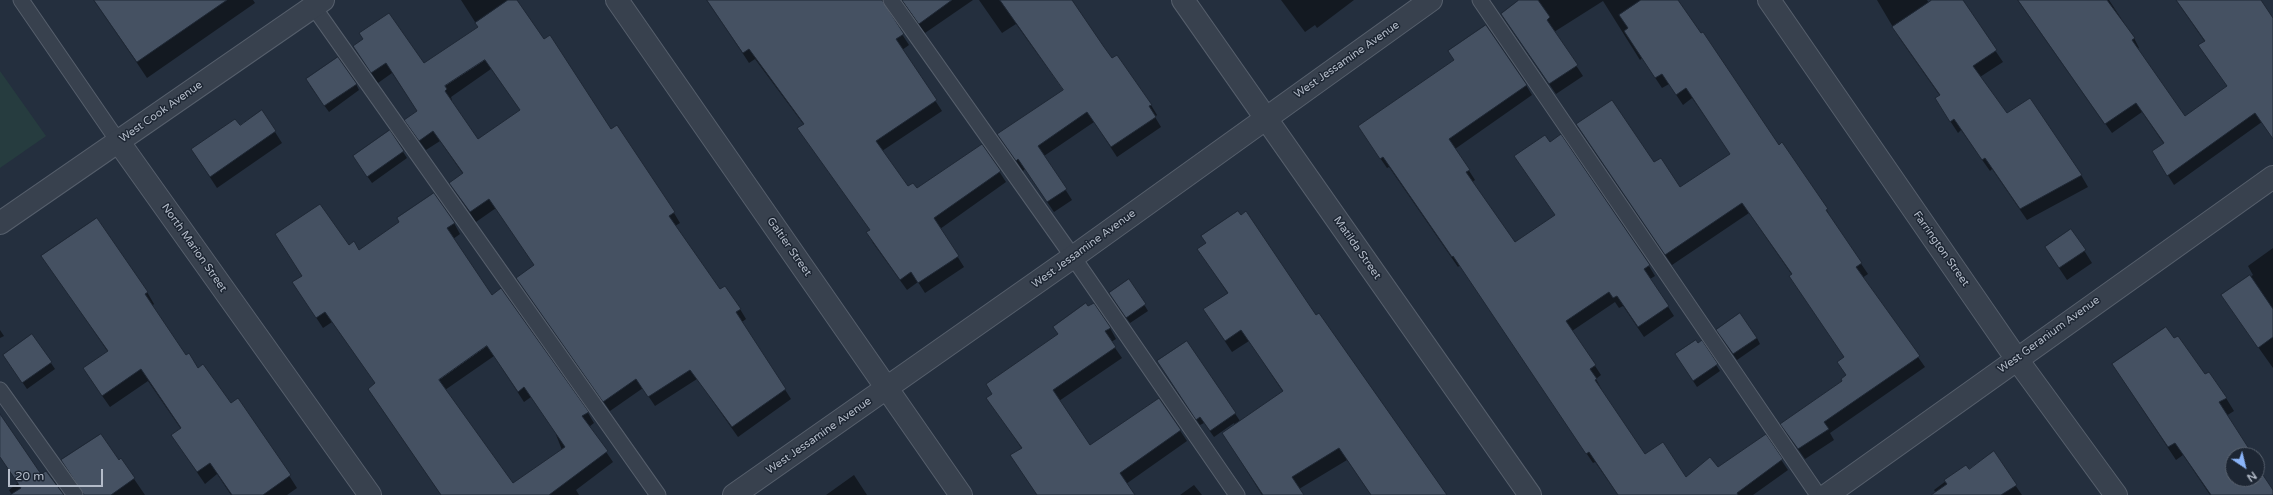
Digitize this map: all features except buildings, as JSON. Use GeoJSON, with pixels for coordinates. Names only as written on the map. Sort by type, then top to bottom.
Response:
{"type":"FeatureCollection","features":[{"type":"Feature","properties":{"kind":"street","name":"Galtier Street"},"geometry":{"type":"LineString","coordinates":[[617,0],[961,495]]}},
{"type":"Feature","properties":{"kind":"street","name":"Matilda Street"},"geometry":{"type":"LineString","coordinates":[[1183,0],[1530,495]]}},
{"type":"Feature","properties":{"kind":"street","name":"West Jessamine Avenue"},"geometry":{"type":"LineString","coordinates":[[734,495],[1073,257],[1431,0]]}},
{"type":"Feature","properties":{"kind":"street","name":"Farrington Street"},"geometry":{"type":"LineString","coordinates":[[1769,0],[2016,358],[2116,495]]}},
{"type":"Feature","properties":{"kind":"street","name":"West Cook Avenue"},"geometry":{"type":"LineString","coordinates":[[0,223],[318,3]]}},
{"type":"Feature","properties":{"kind":"street","name":"North Marion Street"},"geometry":{"type":"LineString","coordinates":[[118,141],[370,495]]}},
{"type":"Feature","properties":{"kind":"street","name":"West Geranium Avenue"},"geometry":{"type":"LineString","coordinates":[[1827,495],[2016,358],[2273,177]]}},
{"type":"Feature","properties":{"kind":"lane","name":"North Marion Street"},"geometry":{"type":"LineString","coordinates":[[20,0],[118,141]]}},
{"type":"Feature","properties":{"kind":"lane"},"geometry":{"type":"LineString","coordinates":[[891,0],[1073,257],[1237,495]]}},
{"type":"Feature","properties":{"kind":"lane"},"geometry":{"type":"LineString","coordinates":[[1480,0],[1818,495]]}},
{"type":"Feature","properties":{"kind":"lane"},"geometry":{"type":"LineString","coordinates":[[318,3],[658,495]]}},
{"type":"Feature","properties":{"kind":"lane"},"geometry":{"type":"LineString","coordinates":[[0,390],[75,495]]}},
{"type":"Feature","properties":{"kind":"green space"},"geometry":{"type":"Polygon","coordinates":[[[0,71],[46,136],[0,168],[0,71]]]}}]}
